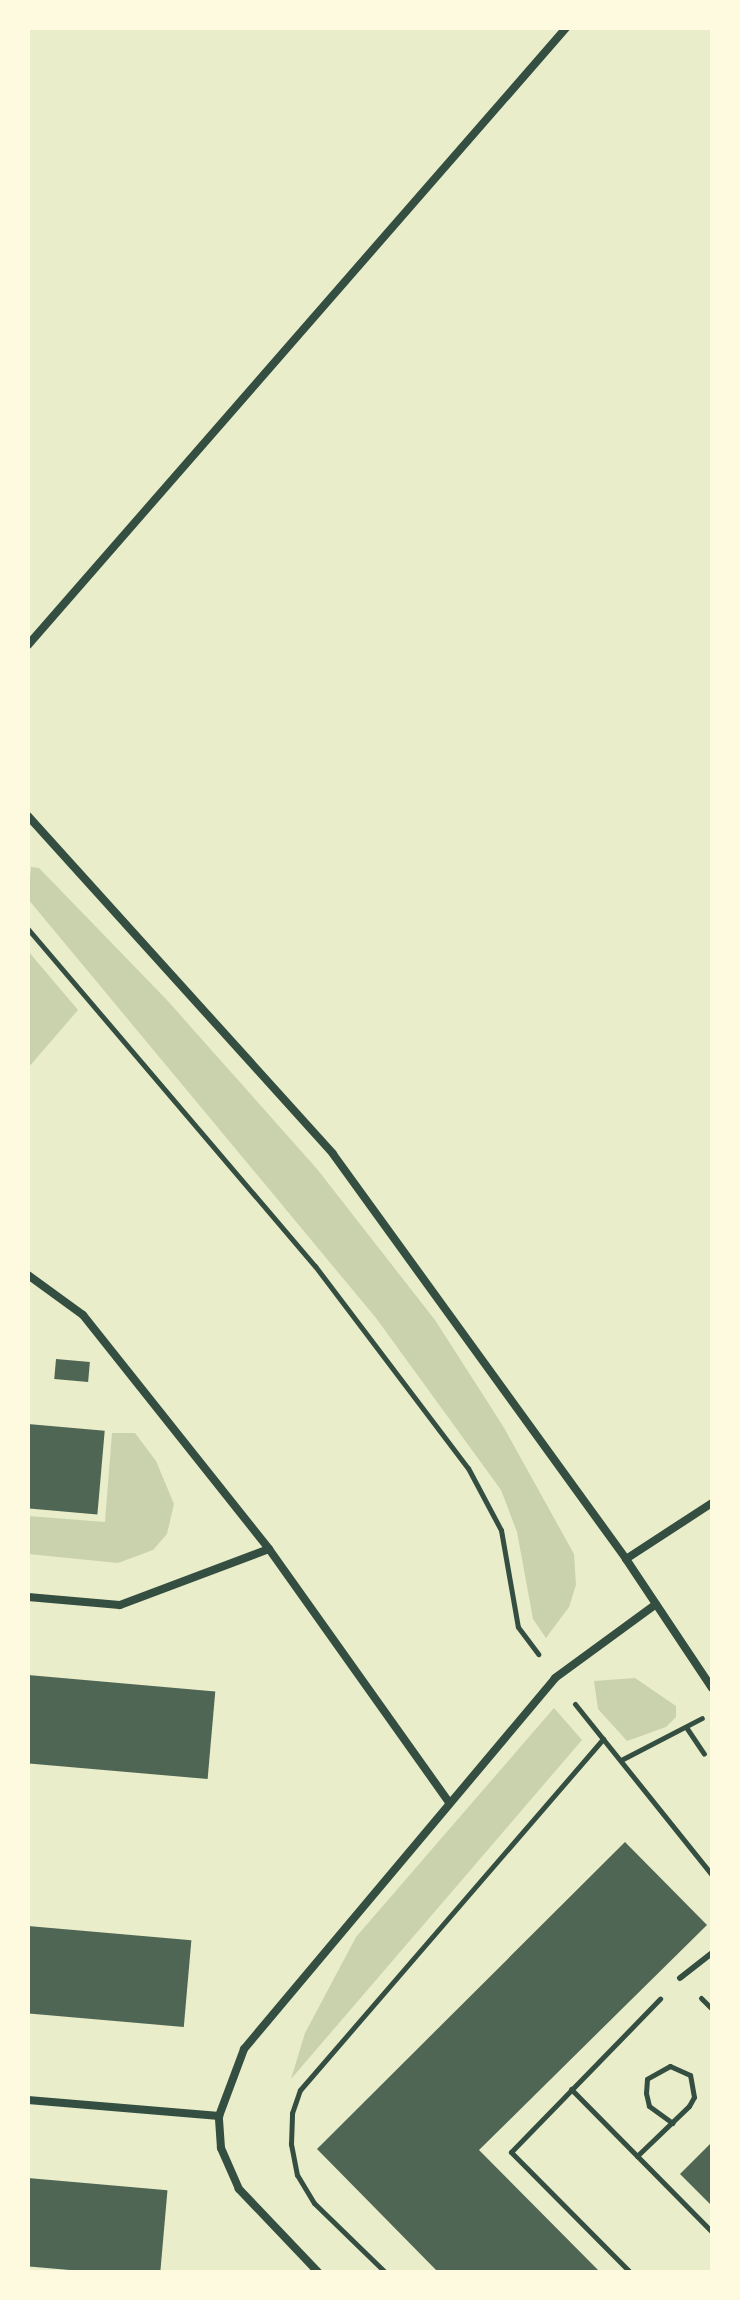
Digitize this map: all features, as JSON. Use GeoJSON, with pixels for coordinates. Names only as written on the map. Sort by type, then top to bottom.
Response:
{"type":"FeatureCollection","features":[{"type":"Feature","properties":{"kind":"street"},"geometry":{"type":"LineString","coordinates":[[28,645],[566,28]]}},
{"type":"Feature","properties":{"kind":"street"},"geometry":{"type":"LineString","coordinates":[[28,816],[333,1154],[626,1559],[712,1688]]}},
{"type":"Feature","properties":{"kind":"street"},"geometry":{"type":"LineString","coordinates":[[28,1275],[83,1315],[269,1549],[448,1801]]}},
{"type":"Feature","properties":{"kind":"street"},"geometry":{"type":"LineString","coordinates":[[626,1559],[712,1503]]}},
{"type":"Feature","properties":{"kind":"street"},"geometry":{"type":"LineString","coordinates":[[28,1597],[120,1605],[269,1549]]}},
{"type":"Feature","properties":{"kind":"street"},"geometry":{"type":"LineString","coordinates":[[318,2272],[239,2189],[221,2148],[219,2116],[244,2049],[448,1801],[555,1678],[656,1604]]}},
{"type":"Feature","properties":{"kind":"street"},"geometry":{"type":"LineString","coordinates":[[28,2100],[219,2116]]}},
{"type":"Feature","properties":{"kind":"lane"},"geometry":{"type":"LineString","coordinates":[[680,1978],[712,1953]]}},
{"type":"Feature","properties":{"kind":"path"},"geometry":{"type":"LineString","coordinates":[[28,929],[315,1266],[468,1468],[501,1530],[518,1627],[712,1875]]}},
{"type":"Feature","properties":{"kind":"path"},"geometry":{"type":"LineString","coordinates":[[621,1760],[712,1712]]}},
{"type":"Feature","properties":{"kind":"path"},"geometry":{"type":"LineString","coordinates":[[686,1727],[704,1754]]}},
{"type":"Feature","properties":{"kind":"path"},"geometry":{"type":"LineString","coordinates":[[385,2272],[314,2203],[297,2175],[291,2144],[292,2113],[300,2090],[603,1739]]}},
{"type":"Feature","properties":{"kind":"path"},"geometry":{"type":"LineString","coordinates":[[630,2272],[511,2152],[680,1978],[712,2009]]}},
{"type":"Feature","properties":{"kind":"path"},"geometry":{"type":"LineString","coordinates":[[637,2156],[672,2123],[689,2106],[695,2084],[683,2068],[670,2066],[647,2079],[646,2093],[649,2106],[672,2123]]}},
{"type":"Feature","properties":{"kind":"path"},"geometry":{"type":"LineString","coordinates":[[571,2089],[712,2232]]}},
{"type":"Feature","properties":{"kind":"green space"},"geometry":{"type":"Polygon","coordinates":[[[31,867],[39,868],[166,999],[317,1169],[435,1320],[503,1426],[574,1554],[576,1585],[569,1607],[546,1638],[533,1619],[517,1532],[501,1490],[376,1318],[28,899],[31,867]]]}},
{"type":"Feature","properties":{"kind":"green space"},"geometry":{"type":"Polygon","coordinates":[[[28,951],[78,1010],[28,1068],[28,951]]]}},
{"type":"Feature","properties":{"kind":"green space"},"geometry":{"type":"Polygon","coordinates":[[[112,1433],[135,1433],[156,1461],[174,1504],[167,1534],[153,1550],[118,1563],[28,1554],[28,1516],[105,1522],[112,1433]]]}},
{"type":"Feature","properties":{"kind":"green space"},"geometry":{"type":"Polygon","coordinates":[[[635,1678],[676,1706],[676,1717],[666,1727],[627,1741],[598,1709],[594,1681],[635,1678]]]}},
{"type":"Feature","properties":{"kind":"green space"},"geometry":{"type":"Polygon","coordinates":[[[554,1708],[582,1740],[291,2079],[305,2033],[356,1937],[554,1708]]]}},
{"type":"Feature","properties":{"kind":"building"},"geometry":{"type":"Polygon","coordinates":[[[56,1359],[90,1362],[88,1382],[54,1379],[56,1359]]]}},
{"type":"Feature","properties":{"kind":"building"},"geometry":{"type":"Polygon","coordinates":[[[28,1424],[105,1431],[97,1514],[28,1508],[28,1424]]]}},
{"type":"Feature","properties":{"kind":"building"},"geometry":{"type":"Polygon","coordinates":[[[28,1675],[215,1691],[208,1779],[28,1763],[28,1675]]]}},
{"type":"Feature","properties":{"kind":"building"},"geometry":{"type":"Polygon","coordinates":[[[625,1842],[707,1925],[479,2150],[600,2272],[438,2272],[317,2149],[625,1842]]]}},
{"type":"Feature","properties":{"kind":"building"},"geometry":{"type":"Polygon","coordinates":[[[28,1926],[191,1940],[184,2027],[28,2013],[28,1926]]]}},
{"type":"Feature","properties":{"kind":"building"},"geometry":{"type":"Polygon","coordinates":[[[712,2142],[712,2206],[680,2174],[712,2142]]]}},
{"type":"Feature","properties":{"kind":"building"},"geometry":{"type":"Polygon","coordinates":[[[28,2178],[167,2190],[160,2272],[93,2272],[28,2266],[28,2178]]]}}]}
